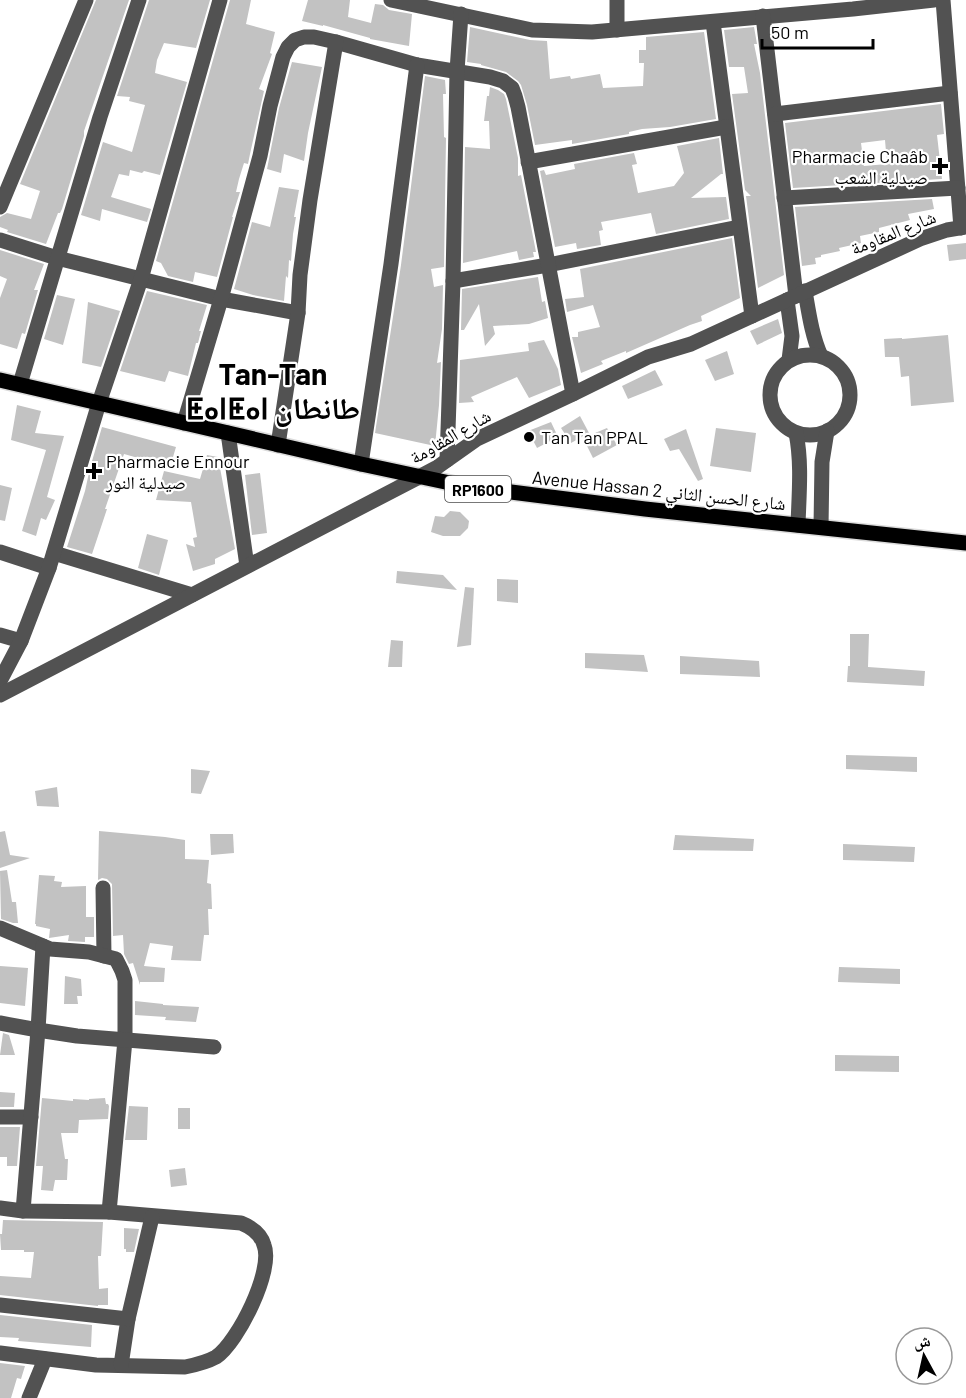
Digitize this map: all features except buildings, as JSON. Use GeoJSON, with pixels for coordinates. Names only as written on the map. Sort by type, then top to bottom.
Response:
{"type":"FeatureCollection","features":[{"type":"Feature","properties":{"kind":"main road","name":"Avenue Hassan 2 شارع الحسن الثاني"},"geometry":{"type":"LineString","coordinates":[[0,380],[464,486],[645,509],[966,543]]}},
{"type":"Feature","properties":{"kind":"street"},"geometry":{"type":"LineString","coordinates":[[0,207],[86,0]]}},
{"type":"Feature","properties":{"kind":"street"},"geometry":{"type":"LineString","coordinates":[[20,384],[100,117],[139,0]]}},
{"type":"Feature","properties":{"kind":"street"},"geometry":{"type":"LineString","coordinates":[[0,681],[21,641],[54,553],[99,403],[141,279],[220,0]]}},
{"type":"Feature","properties":{"kind":"street"},"geometry":{"type":"LineString","coordinates":[[391,0],[532,30],[567,32],[713,22],[934,0]]}},
{"type":"Feature","properties":{"kind":"street"},"geometry":{"type":"LineString","coordinates":[[617,0],[617,30]]}},
{"type":"Feature","properties":{"kind":"street"},"geometry":{"type":"LineString","coordinates":[[943,0],[963,227]]}},
{"type":"Feature","properties":{"kind":"street"},"geometry":{"type":"LineString","coordinates":[[447,460],[453,281],[456,71],[461,14]]}},
{"type":"Feature","properties":{"kind":"street"},"geometry":{"type":"LineString","coordinates":[[763,16],[796,296],[789,360]]}},
{"type":"Feature","properties":{"kind":"street"},"geometry":{"type":"LineString","coordinates":[[713,22],[752,316]]}},
{"type":"Feature","properties":{"kind":"street"},"geometry":{"type":"LineString","coordinates":[[184,423],[260,156],[283,57],[294,40],[304,37],[336,42],[417,65],[490,77],[503,81],[512,88],[516,96],[573,394]]}},
{"type":"Feature","properties":{"kind":"street"},"geometry":{"type":"LineString","coordinates":[[278,445],[298,313],[300,275],[310,200],[336,42]]}},
{"type":"Feature","properties":{"kind":"street"},"geometry":{"type":"LineString","coordinates":[[361,464],[391,264],[417,65]]}},
{"type":"Feature","properties":{"kind":"street"},"geometry":{"type":"LineString","coordinates":[[775,114],[950,93]]}},
{"type":"Feature","properties":{"kind":"street"},"geometry":{"type":"LineString","coordinates":[[528,162],[726,127]]}},
{"type":"Feature","properties":{"kind":"street"},"geometry":{"type":"LineString","coordinates":[[784,198],[958,188]]}},
{"type":"Feature","properties":{"kind":"street"},"geometry":{"type":"LineString","coordinates":[[453,281],[548,265],[739,227]]}},
{"type":"Feature","properties":{"kind":"street","name":"شارع المقاومة"},"geometry":{"type":"LineString","coordinates":[[0,695],[419,477],[477,439],[648,357],[691,344],[920,239],[963,227]]}},
{"type":"Feature","properties":{"kind":"street"},"geometry":{"type":"LineString","coordinates":[[0,240],[57,258],[221,299],[298,313]]}},
{"type":"Feature","properties":{"kind":"street"},"geometry":{"type":"LineString","coordinates":[[796,296],[821,356]]}},
{"type":"Feature","properties":{"kind":"street"},"geometry":{"type":"LineString","coordinates":[[799,356],[821,356],[841,370],[847,380],[850,392],[849,404],[837,424],[827,431],[807,435],[796,433],[785,427],[776,417],[770,405],[769,392],[772,380],[789,360],[799,356]]}},
{"type":"Feature","properties":{"kind":"street"},"geometry":{"type":"LineString","coordinates":[[821,527],[822,462],[827,431]]}},
{"type":"Feature","properties":{"kind":"street"},"geometry":{"type":"LineString","coordinates":[[228,433],[247,566]]}},
{"type":"Feature","properties":{"kind":"street"},"geometry":{"type":"LineString","coordinates":[[796,433],[801,464],[798,525]]}},
{"type":"Feature","properties":{"kind":"street"},"geometry":{"type":"LineString","coordinates":[[0,552],[49,568]]}},
{"type":"Feature","properties":{"kind":"street"},"geometry":{"type":"LineString","coordinates":[[54,553],[192,595]]}},
{"type":"Feature","properties":{"kind":"street"},"geometry":{"type":"LineString","coordinates":[[0,635],[21,641]]}},
{"type":"Feature","properties":{"kind":"street"},"geometry":{"type":"LineString","coordinates":[[103,888],[104,956]]}},
{"type":"Feature","properties":{"kind":"street"},"geometry":{"type":"LineString","coordinates":[[0,928],[50,949],[89,952],[116,959],[122,971],[126,999],[125,1040],[109,1212]]}},
{"type":"Feature","properties":{"kind":"street"},"geometry":{"type":"LineString","coordinates":[[23,1211],[43,946]]}},
{"type":"Feature","properties":{"kind":"street"},"geometry":{"type":"LineString","coordinates":[[0,1023],[77,1036],[214,1047]]}},
{"type":"Feature","properties":{"kind":"street"},"geometry":{"type":"LineString","coordinates":[[0,1117],[31,1117]]}},
{"type":"Feature","properties":{"kind":"street"},"geometry":{"type":"LineString","coordinates":[[0,1208],[23,1211],[109,1212],[241,1223],[260,1236],[266,1256],[266,1269],[257,1293],[235,1336],[216,1357],[185,1367],[96,1365],[0,1353]]}},
{"type":"Feature","properties":{"kind":"street"},"geometry":{"type":"LineString","coordinates":[[121,1365],[128,1319],[152,1216]]}},
{"type":"Feature","properties":{"kind":"street"},"geometry":{"type":"LineString","coordinates":[[0,1305],[128,1319]]}},
{"type":"Feature","properties":{"kind":"street"},"geometry":{"type":"LineString","coordinates":[[29,1398],[45,1359]]}},
{"type":"Feature","properties":{"kind":"place","name":"Pharmacie Chaâb صيدلية الشعب"},"geometry":{"type":"Point","coordinates":[940,166]}},
{"type":"Feature","properties":{"kind":"place","name":"Tan Tan PPAL"},"geometry":{"type":"Point","coordinates":[529,437]}},
{"type":"Feature","properties":{"kind":"place","name":"Pharmacie Ennour صيدلية النور"},"geometry":{"type":"Point","coordinates":[94,471]}},
{"type":"Feature","properties":{"kind":"district","name":"Tan-Tan ⵟⴰⵏⵟⴰⵏ طانطان"},"geometry":{"type":"Point","coordinates":[273,390]}}]}
